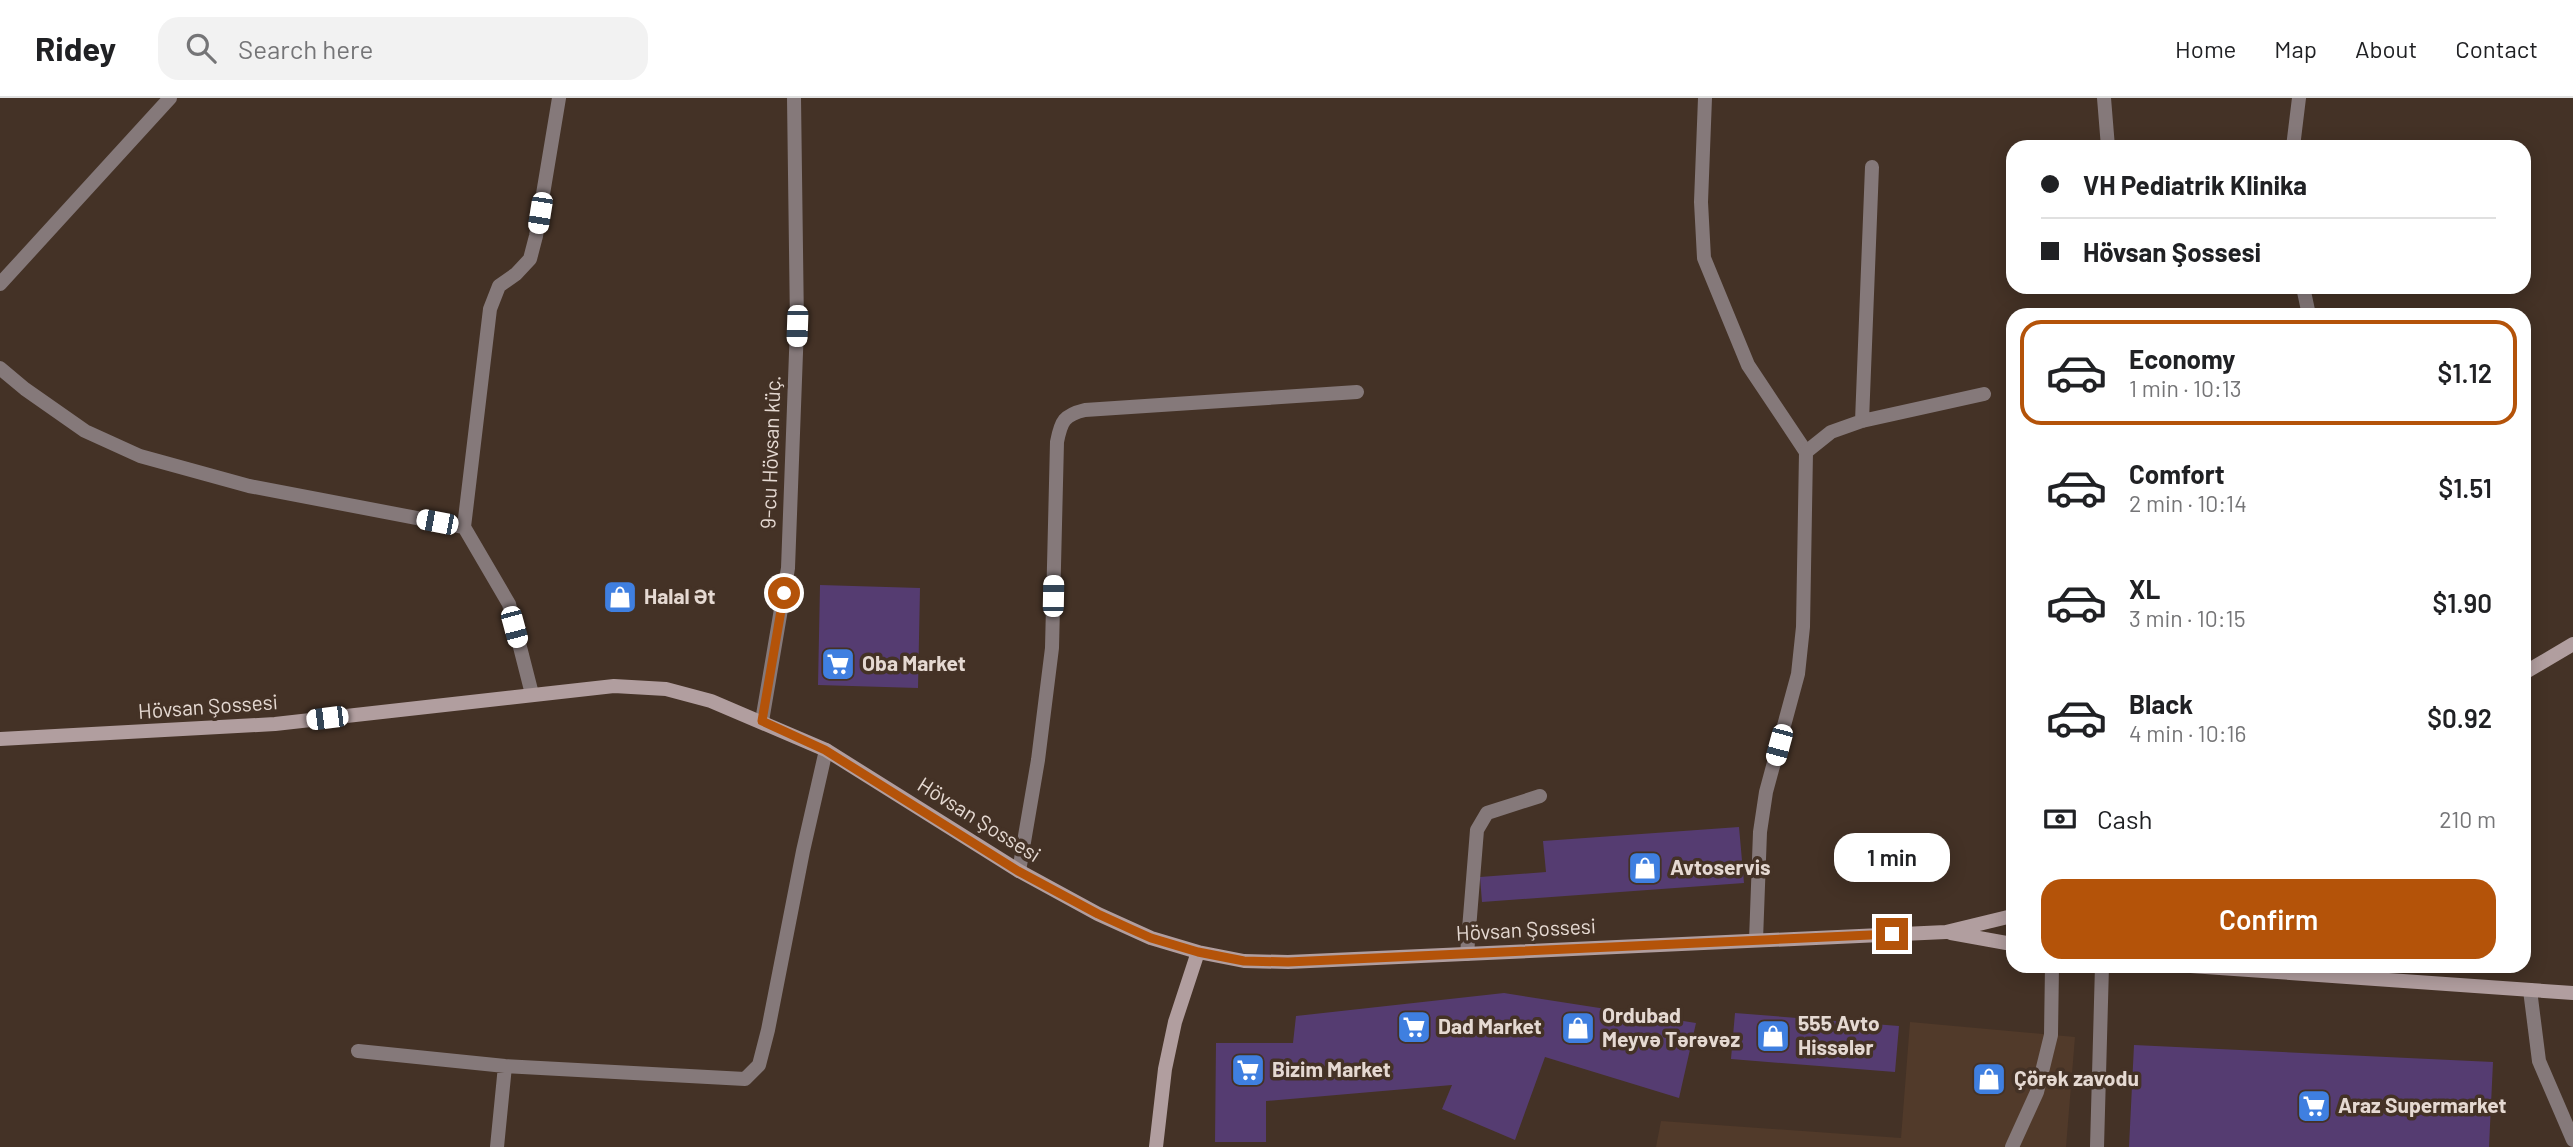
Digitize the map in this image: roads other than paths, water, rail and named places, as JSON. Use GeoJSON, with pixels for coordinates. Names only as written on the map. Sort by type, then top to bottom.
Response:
{"type":"FeatureCollection","features":[{"type":"Feature","properties":{"kind":"main road"},"geometry":{"type":"LineString","coordinates":[[2531,669],[2573,644]]}},
{"type":"Feature","properties":{"kind":"main road","name":"Hövsan Şossesi"},"geometry":{"type":"LineString","coordinates":[[0,739],[275,724],[614,686],[666,689],[711,701],[825,750],[1018,871],[1098,914],[1151,938],[1198,952],[1244,961],[1288,962],[1946,933]]}},
{"type":"Feature","properties":{"kind":"main road"},"geometry":{"type":"LineString","coordinates":[[1946,933],[2006,918]]}},
{"type":"Feature","properties":{"kind":"main road"},"geometry":{"type":"LineString","coordinates":[[1946,933],[2006,943]]}},
{"type":"Feature","properties":{"kind":"main road"},"geometry":{"type":"LineString","coordinates":[[1156,1147],[1167,1057],[1175,1022],[1198,952]]}},
{"type":"Feature","properties":{"kind":"main road"},"geometry":{"type":"LineString","coordinates":[[2290,973],[2573,993]]}},
{"type":"Feature","properties":{"kind":"street"},"geometry":{"type":"LineString","coordinates":[[0,284],[170,98]]}},
{"type":"Feature","properties":{"kind":"street"},"geometry":{"type":"LineString","coordinates":[[532,694],[509,604],[464,527],[490,309],[499,286],[516,274],[530,259],[559,98]]}},
{"type":"Feature","properties":{"kind":"street","name":"9-cu Hövsan küç."},"geometry":{"type":"LineString","coordinates":[[762,721],[788,568],[797,326],[794,98]]}},
{"type":"Feature","properties":{"kind":"street"},"geometry":{"type":"LineString","coordinates":[[1705,98],[1701,202],[1704,258],[1748,365],[1806,452],[1803,626],[1798,674],[1766,792],[1760,832],[1756,940]]}},
{"type":"Feature","properties":{"kind":"street"},"geometry":{"type":"LineString","coordinates":[[2104,98],[2107,140]]}},
{"type":"Feature","properties":{"kind":"street"},"geometry":{"type":"LineString","coordinates":[[2294,140],[2299,98]]}},
{"type":"Feature","properties":{"kind":"street"},"geometry":{"type":"LineString","coordinates":[[1862,421],[1871,167]]}},
{"type":"Feature","properties":{"kind":"street"},"geometry":{"type":"LineString","coordinates":[[0,368],[85,431],[140,456],[249,486],[464,527]]}},
{"type":"Feature","properties":{"kind":"street"},"geometry":{"type":"LineString","coordinates":[[1018,871],[1038,761],[1052,648],[1057,442],[1061,424],[1071,414],[1085,410],[1357,392]]}},
{"type":"Feature","properties":{"kind":"street"},"geometry":{"type":"LineString","coordinates":[[1806,452],[1831,432],[1862,421],[1984,394]]}},
{"type":"Feature","properties":{"kind":"street"},"geometry":{"type":"LineString","coordinates":[[358,1051],[505,1066],[745,1079],[759,1065],[768,1030],[825,750]]}},
{"type":"Feature","properties":{"kind":"street"},"geometry":{"type":"LineString","coordinates":[[1467,954],[1477,830],[1487,813],[1540,796]]}},
{"type":"Feature","properties":{"kind":"street"},"geometry":{"type":"LineString","coordinates":[[2012,1147],[2037,1092],[2051,1035],[2052,973]]}},
{"type":"Feature","properties":{"kind":"street"},"geometry":{"type":"LineString","coordinates":[[2097,1147],[2102,973]]}},
{"type":"Feature","properties":{"kind":"street"},"geometry":{"type":"LineString","coordinates":[[2530,990],[2539,1061],[2573,1140]]}},
{"type":"Feature","properties":{"kind":"street"},"geometry":{"type":"LineString","coordinates":[[497,1147],[505,1066]]}},
{"type":"Feature","properties":{"kind":"place","name":"Halal Ət"},"geometry":{"type":"Point","coordinates":[620,597]}},
{"type":"Feature","properties":{"kind":"place","name":"Oba Market"},"geometry":{"type":"Point","coordinates":[838,664]}},
{"type":"Feature","properties":{"kind":"place","name":"Avtoservis"},"geometry":{"type":"Point","coordinates":[1645,868]}},
{"type":"Feature","properties":{"kind":"place","name":"Dad Market"},"geometry":{"type":"Point","coordinates":[1414,1027]}},
{"type":"Feature","properties":{"kind":"place","name":"Ordubad Meyvə Tərəvəz"},"geometry":{"type":"Point","coordinates":[1578,1028]}},
{"type":"Feature","properties":{"kind":"place","name":"555 Avto Hissələr"},"geometry":{"type":"Point","coordinates":[1773,1036]}},
{"type":"Feature","properties":{"kind":"place","name":"Bizim Market"},"geometry":{"type":"Point","coordinates":[1248,1070]}},
{"type":"Feature","properties":{"kind":"place","name":"Çörək zavodu"},"geometry":{"type":"Point","coordinates":[1989,1079]}},
{"type":"Feature","properties":{"kind":"place","name":"Araz Supermarket"},"geometry":{"type":"Point","coordinates":[2314,1106]}}]}
